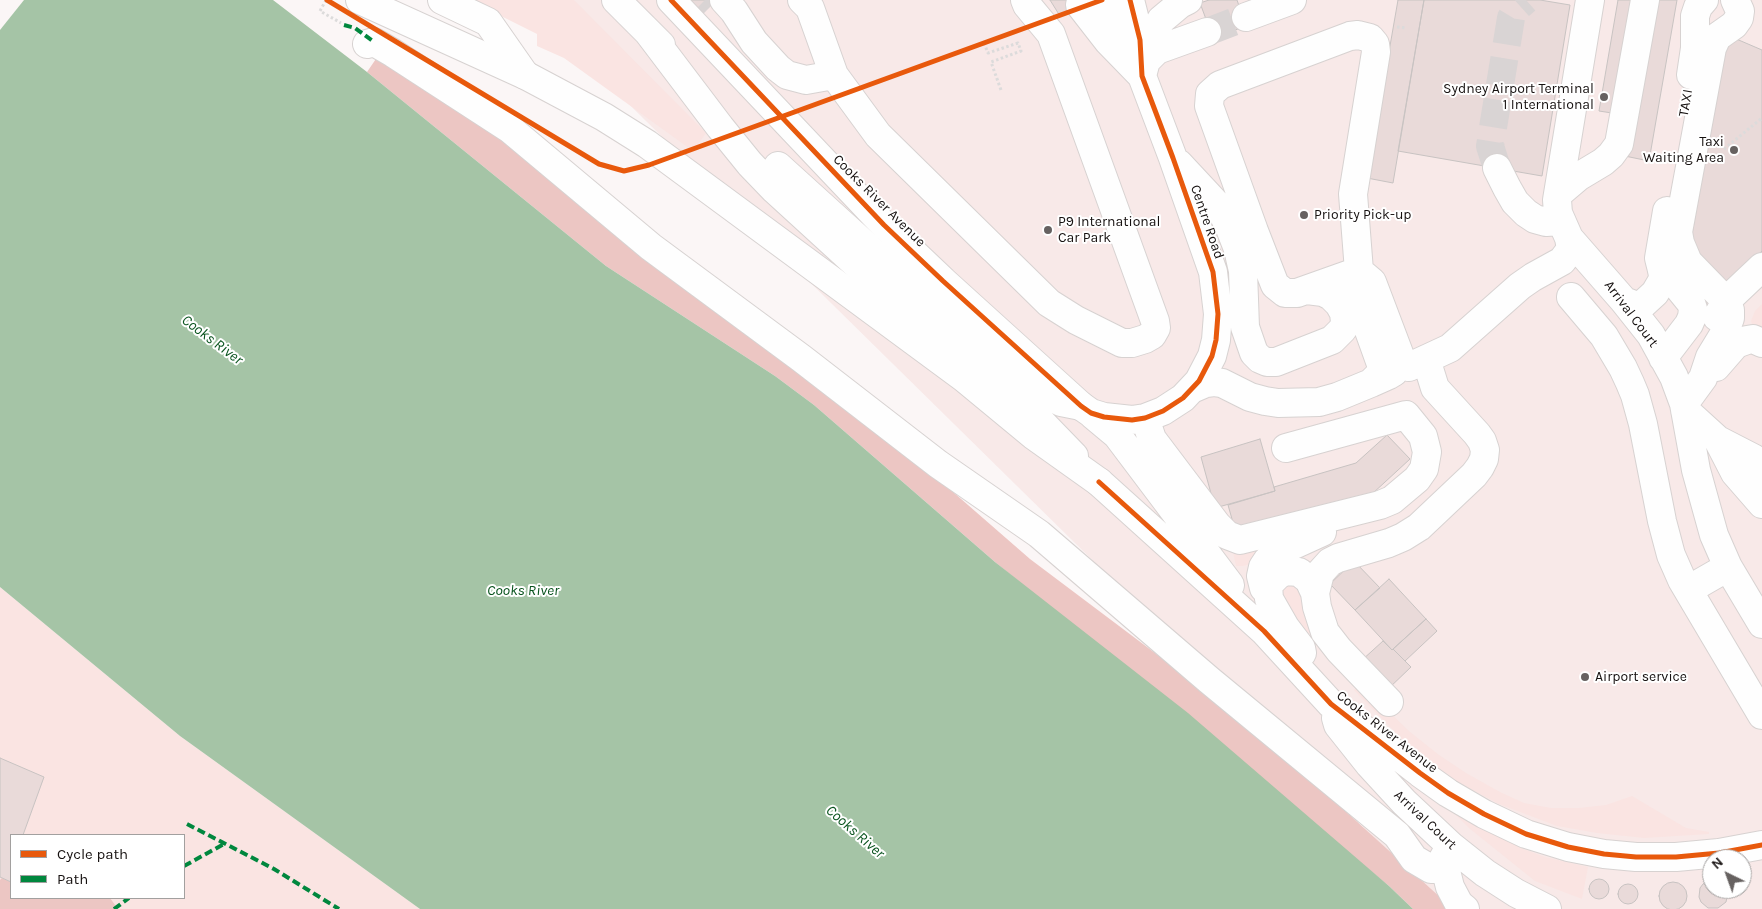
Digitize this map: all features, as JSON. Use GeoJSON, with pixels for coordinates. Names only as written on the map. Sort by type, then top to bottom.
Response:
{"type":"FeatureCollection","features":[{"type":"Feature","properties":{"kind":"main road"},"geometry":{"type":"LineString","coordinates":[[360,0],[525,75],[647,144],[964,378],[1033,436],[1099,482]]}},
{"type":"Feature","properties":{"kind":"main road"},"geometry":{"type":"LineString","coordinates":[[442,0],[488,22],[525,75]]}},
{"type":"Feature","properties":{"kind":"main road"},"geometry":{"type":"LineString","coordinates":[[616,0],[648,32],[720,127],[750,164],[775,190],[864,271],[1042,423],[1099,482]]}},
{"type":"Feature","properties":{"kind":"main road","name":"Cooks River Avenue"},"geometry":{"type":"LineString","coordinates":[[671,0],[884,225],[943,281],[1117,435],[1264,631]]}},
{"type":"Feature","properties":{"kind":"main road"},"geometry":{"type":"LineString","coordinates":[[802,0],[810,8],[834,74],[878,135],[1049,302],[1076,320],[1122,342],[1132,343],[1145,339],[1152,335],[1156,328],[1155,321],[1052,34],[1027,5],[1025,0]]}},
{"type":"Feature","properties":{"kind":"main road"},"geometry":{"type":"LineString","coordinates":[[1108,0],[1145,58]]}},
{"type":"Feature","properties":{"kind":"main road","name":"Centre Road"},"geometry":{"type":"LineString","coordinates":[[648,32],[786,175],[884,262],[1030,386],[1061,402],[1086,409],[1104,417],[1120,420],[1145,418],[1163,411],[1192,389],[1206,371],[1212,356],[1216,340],[1218,314],[1213,272],[1173,158],[1130,0]]}},
{"type":"Feature","properties":{"kind":"main road"},"geometry":{"type":"LineString","coordinates":[[1142,0],[1145,58]]}},
{"type":"Feature","properties":{"kind":"main road"},"geometry":{"type":"LineString","coordinates":[[1247,7],[1292,0]]}},
{"type":"Feature","properties":{"kind":"main road"},"geometry":{"type":"LineString","coordinates":[[1192,389],[1206,383],[1222,383],[1250,397],[1278,403],[1319,402],[1337,397],[1450,348],[1520,286],[1562,261],[1571,249],[1557,206],[1558,194],[1590,0]]}},
{"type":"Feature","properties":{"kind":"main road"},"geometry":{"type":"LineString","coordinates":[[1558,194],[1578,177],[1603,162],[1619,144],[1644,0]]}},
{"type":"Feature","properties":{"kind":"main road","name":"TAXI"},"geometry":{"type":"LineString","coordinates":[[1624,301],[1637,306],[1643,304],[1655,293],[1662,281],[1663,275],[1659,258],[1662,236],[1696,48],[1695,16],[1698,7],[1704,0]]}},
{"type":"Feature","properties":{"kind":"main road","name":"TAXI"},"geometry":{"type":"LineString","coordinates":[[1726,301],[1688,262],[1680,243],[1678,232],[1712,48],[1717,37],[1734,25],[1739,18],[1740,11],[1735,0]]}},
{"type":"Feature","properties":{"kind":"main road"},"geometry":{"type":"LineString","coordinates":[[717,3],[724,20],[754,42],[778,68],[787,74],[806,80],[834,74]]}},
{"type":"Feature","properties":{"kind":"main road"},"geometry":{"type":"LineString","coordinates":[[1080,4],[1108,40],[1145,58]]}},
{"type":"Feature","properties":{"kind":"main road"},"geometry":{"type":"LineString","coordinates":[[1145,58],[1156,29],[1161,20],[1170,12],[1199,16]]}},
{"type":"Feature","properties":{"kind":"main road"},"geometry":{"type":"LineString","coordinates":[[1145,58],[1199,16]]}},
{"type":"Feature","properties":{"kind":"main road"},"geometry":{"type":"LineString","coordinates":[[1359,271],[1307,290],[1290,294],[1280,290],[1275,285],[1208,101],[1214,88],[1220,85],[1358,34],[1370,38],[1375,44],[1376,52],[1353,194],[1359,271],[1372,282],[1400,356],[1398,368],[1380,379]]}},
{"type":"Feature","properties":{"kind":"main road"},"geometry":{"type":"LineString","coordinates":[[367,44],[374,42],[393,53],[510,129],[651,246],[801,358],[938,464],[1038,534],[1209,680],[1397,835],[1414,859],[1431,869],[1448,857]]}},
{"type":"Feature","properties":{"kind":"main road"},"geometry":{"type":"LineString","coordinates":[[1173,158],[1220,208],[1229,226],[1238,248],[1243,271],[1245,327],[1254,353],[1260,359],[1267,362],[1276,362],[1332,340],[1343,329],[1345,322],[1344,313],[1339,304],[1331,296],[1323,292],[1307,290]]}},
{"type":"Feature","properties":{"kind":"main road"},"geometry":{"type":"LineString","coordinates":[[1496,168],[1515,202],[1526,212],[1535,219],[1565,230]]}},
{"type":"Feature","properties":{"kind":"main road","name":"Arrival Court"},"geometry":{"type":"LineString","coordinates":[[1565,230],[1651,335],[1665,362],[1685,407],[1696,470],[1714,535],[1728,567],[1762,624]]}},
{"type":"Feature","properties":{"kind":"main road"},"geometry":{"type":"LineString","coordinates":[[1661,266],[1691,303],[1692,309],[1692,317],[1689,324],[1665,362]]}},
{"type":"Feature","properties":{"kind":"main road"},"geometry":{"type":"LineString","coordinates":[[1630,383],[1698,344],[1726,301],[1762,267]]}},
{"type":"Feature","properties":{"kind":"main road"},"geometry":{"type":"LineString","coordinates":[[1571,297],[1604,336],[1636,395],[1662,521],[1671,554],[1688,590],[1762,715]]}},
{"type":"Feature","properties":{"kind":"main road"},"geometry":{"type":"LineString","coordinates":[[1726,301],[1730,310],[1729,324],[1710,356],[1702,378],[1685,407],[1718,440],[1735,473],[1762,504]]}},
{"type":"Feature","properties":{"kind":"main road"},"geometry":{"type":"LineString","coordinates":[[1702,378],[1720,364],[1736,344],[1747,340],[1762,343]]}},
{"type":"Feature","properties":{"kind":"main road"},"geometry":{"type":"LineString","coordinates":[[1315,592],[1320,573],[1330,562],[1389,543],[1404,537],[1419,527],[1474,476],[1484,459],[1485,450],[1478,434],[1435,388],[1426,359]]}},
{"type":"Feature","properties":{"kind":"main road"},"geometry":{"type":"LineString","coordinates":[[1286,448],[1406,415],[1435,388]]}},
{"type":"Feature","properties":{"kind":"main road"},"geometry":{"type":"LineString","coordinates":[[1310,681],[1301,648],[1285,627],[1269,599],[1261,576],[1263,567],[1276,553],[1392,500],[1417,479],[1424,469],[1427,452],[1419,429],[1406,415]]}},
{"type":"Feature","properties":{"kind":"main road"},"geometry":{"type":"LineString","coordinates":[[1145,418],[1152,439],[1217,525],[1230,537],[1245,539],[1380,505]]}},
{"type":"Feature","properties":{"kind":"main road"},"geometry":{"type":"LineString","coordinates":[[1718,440],[1753,458],[1762,469]]}},
{"type":"Feature","properties":{"kind":"main road","name":"Cooks River Avenue"},"geometry":{"type":"LineString","coordinates":[[1099,482],[1264,631],[1331,704],[1448,793],[1484,814],[1526,834],[1604,854],[1636,857],[1676,857],[1719,853],[1762,845]]}},
{"type":"Feature","properties":{"kind":"main road"},"geometry":{"type":"LineString","coordinates":[[1705,504],[1716,523],[1762,587]]}},
{"type":"Feature","properties":{"kind":"main road"},"geometry":{"type":"LineString","coordinates":[[1688,590],[1728,567]]}},
{"type":"Feature","properties":{"kind":"main road"},"geometry":{"type":"LineString","coordinates":[[1269,599],[1268,585],[1278,575],[1285,572],[1299,572],[1305,575],[1312,584],[1322,624],[1331,641],[1390,702]]}},
{"type":"Feature","properties":{"kind":"main road","name":"Arrival Court"},"geometry":{"type":"LineString","coordinates":[[1331,704],[1338,726],[1369,764],[1404,802],[1448,857],[1485,873],[1516,893],[1547,909]]}},
{"type":"Feature","properties":{"kind":"main road"},"geometry":{"type":"LineString","coordinates":[[1448,857],[1450,887],[1459,904],[1465,909]]}},
{"type":"Feature","properties":{"kind":"path"},"geometry":{"type":"LineString","coordinates":[[328,1],[320,10],[344,25]]}},
{"type":"Feature","properties":{"kind":"path"},"geometry":{"type":"LineString","coordinates":[[975,46],[993,39]]}},
{"type":"Feature","properties":{"kind":"path"},"geometry":{"type":"LineString","coordinates":[[984,43],[988,53],[1018,43],[1021,51],[991,62],[1001,90]]}},
{"type":"Feature","properties":{"kind":"shaded area"},"geometry":{"type":"Polygon","coordinates":[[[469,0],[574,0],[706,133],[693,151],[564,58],[537,46],[537,34],[469,0]]]}},
{"type":"Feature","properties":{"kind":"shaded area"},"geometry":{"type":"Polygon","coordinates":[[[523,0],[1762,0],[1762,909],[1447,909],[523,0]]]}},
{"type":"Feature","properties":{"kind":"shaded area"},"geometry":{"type":"Polygon","coordinates":[[[380,53],[515,149],[844,397],[1030,559],[1252,726],[1453,909],[1413,909],[1389,886],[995,562],[814,405],[775,376],[606,266],[367,72],[380,53]]]}},
{"type":"Feature","properties":{"kind":"shaded area"},"geometry":{"type":"Polygon","coordinates":[[[1762,304],[1762,336],[1751,321],[1755,311],[1762,304]]]}},
{"type":"Feature","properties":{"kind":"shaded area"},"geometry":{"type":"Polygon","coordinates":[[[1266,541],[1255,563],[1236,566],[1232,547],[1266,541]]]}},
{"type":"Feature","properties":{"kind":"shaded area"},"geometry":{"type":"Polygon","coordinates":[[[1296,579],[1314,631],[1301,637],[1280,598],[1281,586],[1296,579]]]}},
{"type":"Feature","properties":{"kind":"shaded area"},"geometry":{"type":"Polygon","coordinates":[[[0,587],[180,736],[420,909],[0,909],[0,587]]]}},
{"type":"Feature","properties":{"kind":"shaded area"},"geometry":{"type":"Polygon","coordinates":[[[1360,684],[1410,732],[1439,755],[1466,773],[1524,803],[1551,808],[1579,808],[1606,805],[1632,796],[1686,828],[1709,832],[1709,834],[1644,838],[1597,833],[1557,826],[1499,804],[1459,783],[1402,739],[1354,690],[1360,684]]]}},
{"type":"Feature","properties":{"kind":"shaded area"},"geometry":{"type":"Polygon","coordinates":[[[1448,807],[1519,841],[1518,847],[1545,857],[1588,867],[1582,899],[1535,881],[1469,828],[1448,807]]]}},
{"type":"Feature","properties":{"kind":"shaded area"},"geometry":{"type":"Polygon","coordinates":[[[2,878],[10,882],[10,899],[111,899],[118,909],[0,909],[0,880],[2,878]]]}},
{"type":"Feature","properties":{"kind":"water","name":"Cooks River"},"geometry":{"type":"Polygon","coordinates":[[[0,0],[273,0],[367,72],[606,266],[775,376],[814,405],[995,562],[1188,713],[1389,886],[1413,909],[420,909],[180,736],[0,587],[0,0]]]}},
{"type":"Feature","properties":{"kind":"pier"},"geometry":{"type":"Polygon","coordinates":[[[0,0],[24,0],[0,30],[0,0]]]}},
{"type":"Feature","properties":{"kind":"building"},"geometry":{"type":"Polygon","coordinates":[[[688,0],[714,0],[701,13],[688,0]]]}},
{"type":"Feature","properties":{"kind":"building"},"geometry":{"type":"Polygon","coordinates":[[[1050,0],[1085,0],[1060,16],[1050,0]]]}},
{"type":"Feature","properties":{"kind":"building"},"geometry":{"type":"Polygon","coordinates":[[[1209,0],[1237,0],[1246,26],[1213,38],[1200,3],[1209,0]]]}},
{"type":"Feature","properties":{"kind":"building"},"geometry":{"type":"Polygon","coordinates":[[[1398,0],[1424,0],[1393,183],[1367,178],[1398,0]]]}},
{"type":"Feature","properties":{"kind":"building"},"geometry":{"type":"Polygon","coordinates":[[[1424,0],[1540,0],[1570,5],[1542,176],[1398,151],[1424,0]]]}},
{"type":"Feature","properties":{"kind":"building"},"geometry":{"type":"Polygon","coordinates":[[[1618,0],[1631,0],[1612,113],[1599,111],[1618,0]]]}},
{"type":"Feature","properties":{"kind":"building"},"geometry":{"type":"Polygon","coordinates":[[[1647,0],[1677,0],[1649,161],[1620,155],[1647,0]]]}},
{"type":"Feature","properties":{"kind":"building","name":"Taxi Waiting Area"},"geometry":{"type":"Polygon","coordinates":[[[1727,35],[1762,50],[1762,251],[1726,285],[1689,251],[1727,35]]]}},
{"type":"Feature","properties":{"kind":"building"},"geometry":{"type":"Polygon","coordinates":[[[1387,435],[1410,459],[1372,494],[1236,533],[1228,505],[1275,491],[1274,487],[1356,463],[1387,435]]]}},
{"type":"Feature","properties":{"kind":"building"},"geometry":{"type":"Polygon","coordinates":[[[1260,439],[1275,491],[1215,508],[1201,457],[1260,439]]]}},
{"type":"Feature","properties":{"kind":"building"},"geometry":{"type":"Polygon","coordinates":[[[1354,561],[1380,588],[1355,610],[1330,584],[1354,561]]]}},
{"type":"Feature","properties":{"kind":"building"},"geometry":{"type":"Polygon","coordinates":[[[1389,579],[1426,619],[1392,650],[1355,610],[1389,579]]]}},
{"type":"Feature","properties":{"kind":"building"},"geometry":{"type":"Polygon","coordinates":[[[1426,619],[1437,631],[1405,661],[1393,649],[1426,619]]]}},
{"type":"Feature","properties":{"kind":"building"},"geometry":{"type":"Polygon","coordinates":[[[1383,641],[1411,667],[1387,690],[1361,661],[1383,641]]]}},
{"type":"Feature","properties":{"kind":"building"},"geometry":{"type":"Polygon","coordinates":[[[0,758],[44,777],[23,834],[10,834],[10,882],[0,877],[0,758]]]}},
{"type":"Feature","properties":{"kind":"building"},"geometry":{"type":"Polygon","coordinates":[[[1599,879],[1606,882],[1609,889],[1606,896],[1599,899],[1592,896],[1589,889],[1592,882],[1599,879]]]}},
{"type":"Feature","properties":{"kind":"building"},"geometry":{"type":"Polygon","coordinates":[[[1673,882],[1683,886],[1687,896],[1683,906],[1673,910],[1663,906],[1659,896],[1663,886],[1673,882]]]}},
{"type":"Feature","properties":{"kind":"building"},"geometry":{"type":"Polygon","coordinates":[[[1628,884],[1635,887],[1638,894],[1635,901],[1628,904],[1621,901],[1618,894],[1621,887],[1628,884]]]}},
{"type":"Feature","properties":{"kind":"building"},"geometry":{"type":"Polygon","coordinates":[[[1702,885],[1702,899],[1727,899],[1726,902],[1718,908],[1708,908],[1701,902],[1699,897],[1702,885]]]}},
{"type":"Feature","properties":{"kind":"tunnel"},"geometry":{"type":"LineString","coordinates":[[705,0],[711,6]]}},
{"type":"Feature","properties":{"kind":"tunnel"},"geometry":{"type":"LineString","coordinates":[[1497,168],[1490,146],[1511,18],[1517,8],[1526,0]]}},
{"type":"Feature","properties":{"kind":"tunnel"},"geometry":{"type":"LineString","coordinates":[[1207,32],[1246,17]]}},
{"type":"Feature","properties":{"kind":"marked path"},"geometry":{"type":"LineString","coordinates":[[344,25],[355,28],[374,42]]}},
{"type":"Feature","properties":{"kind":"marked path"},"geometry":{"type":"LineString","coordinates":[[187,824],[274,869],[339,909]]}},
{"type":"Feature","properties":{"kind":"marked path"},"geometry":{"type":"LineString","coordinates":[[185,865],[224,844]]}},
{"type":"Feature","properties":{"kind":"marked path"},"geometry":{"type":"LineString","coordinates":[[114,909],[128,899]]}},
{"type":"Feature","properties":{"kind":"cycle path"},"geometry":{"type":"LineString","coordinates":[[327,0],[599,164],[624,171],[649,165],[1102,0]]}},
{"type":"Feature","properties":{"kind":"cycle path"},"geometry":{"type":"LineString","coordinates":[[671,0],[884,225],[943,281],[1081,406],[1091,413],[1104,417],[1132,420],[1145,418],[1163,411],[1183,398],[1199,381],[1212,356],[1216,340],[1218,314],[1213,272],[1142,76],[1140,40],[1130,0]]}},
{"type":"Feature","properties":{"kind":"cycle path"},"geometry":{"type":"LineString","coordinates":[[1099,482],[1264,631],[1331,704],[1420,773],[1448,793],[1484,814],[1526,834],[1568,847],[1604,854],[1636,857],[1676,857],[1719,853],[1762,845]]}},
{"type":"Feature","properties":{"kind":"place","name":"Sydney Airport Terminal 1 International"},"geometry":{"type":"Point","coordinates":[1604,97]}},
{"type":"Feature","properties":{"kind":"place","name":"Taxi Waiting Area"},"geometry":{"type":"Point","coordinates":[1734,150]}},
{"type":"Feature","properties":{"kind":"place","name":"Priority Pick-up"},"geometry":{"type":"Point","coordinates":[1304,215]}},
{"type":"Feature","properties":{"kind":"place","name":"P9 International Car Park"},"geometry":{"type":"Point","coordinates":[1048,230]}},
{"type":"Feature","properties":{"kind":"place","name":"Airport service"},"geometry":{"type":"Point","coordinates":[1585,677]}}]}
